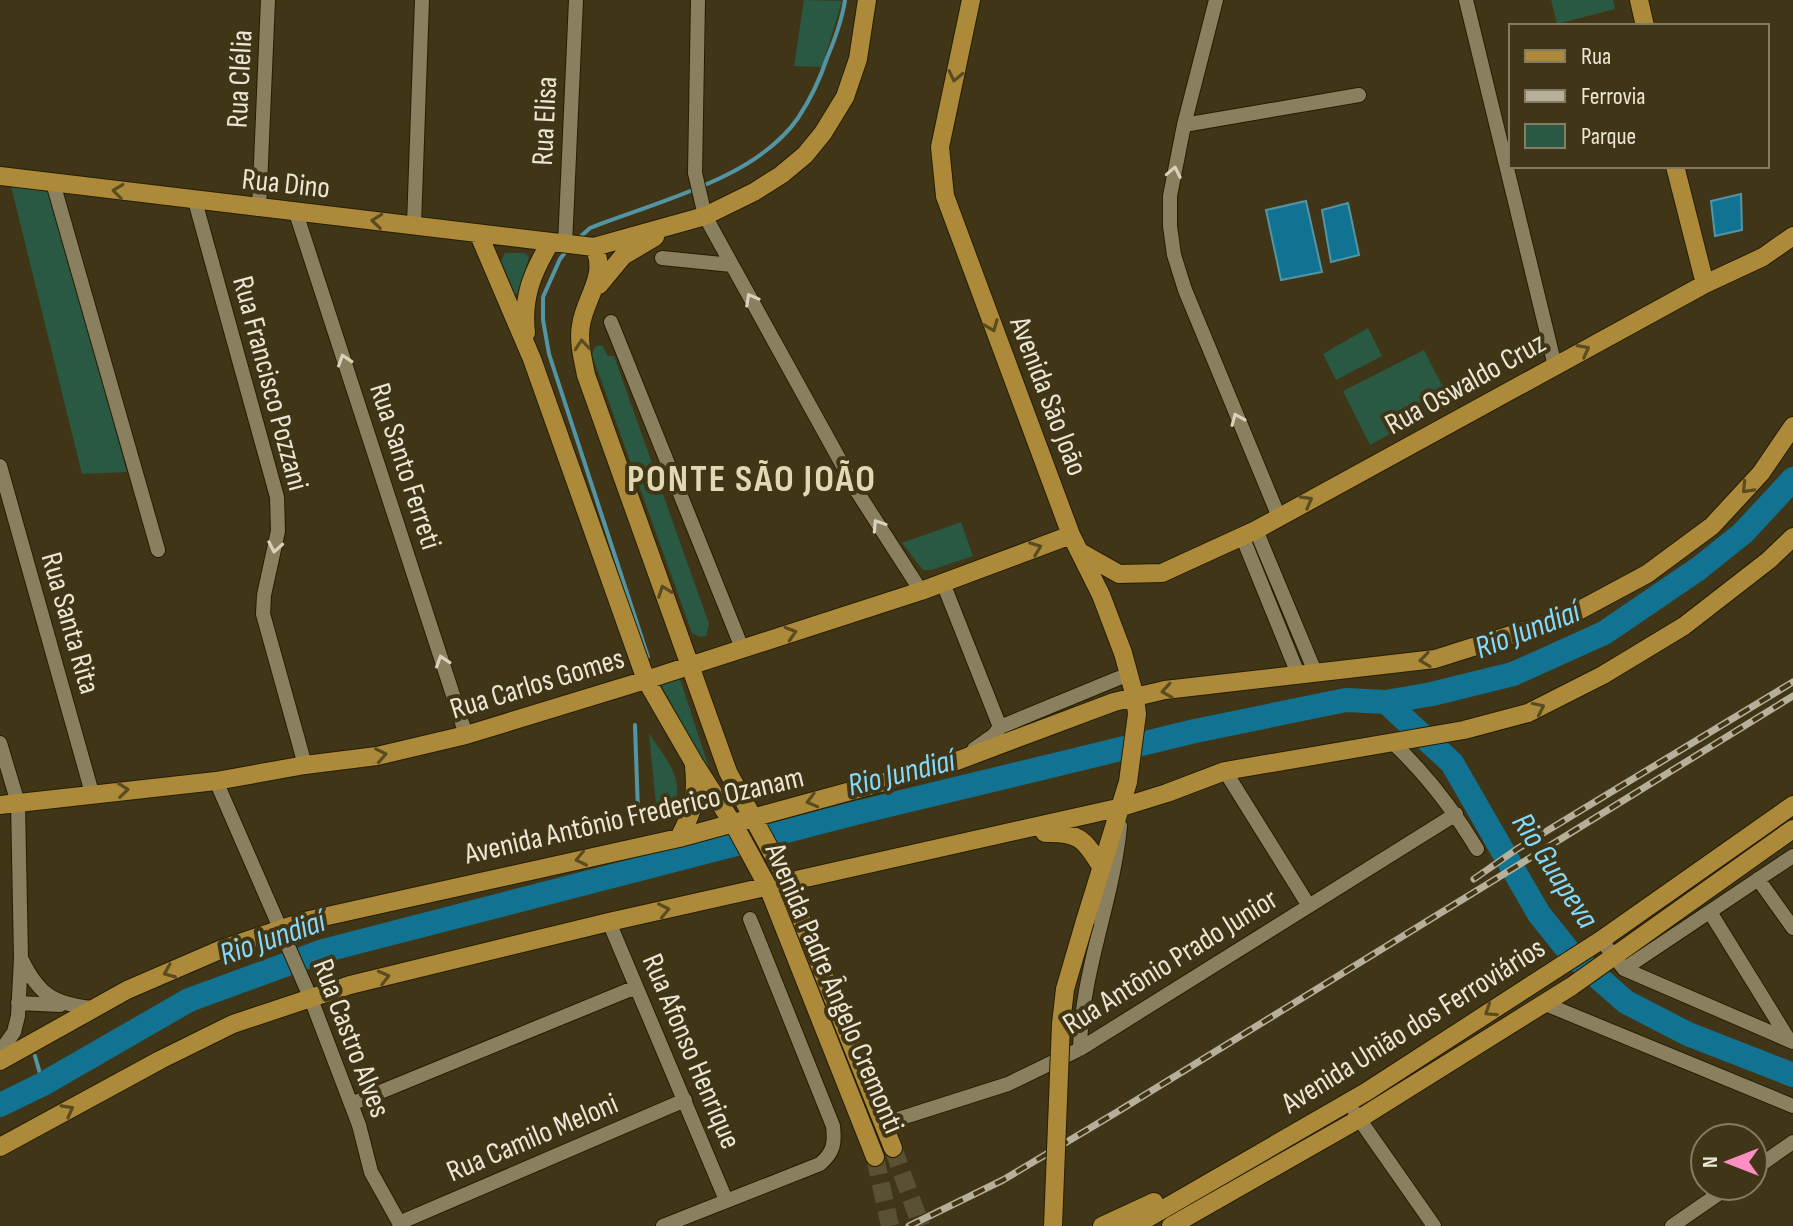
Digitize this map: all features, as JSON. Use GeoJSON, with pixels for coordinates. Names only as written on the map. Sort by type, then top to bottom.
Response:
{"type":"FeatureCollection","features":[{"type":"Feature","properties":{"kind":"main road"},"geometry":{"type":"LineString","coordinates":[[572,246],[677,225],[703,208],[781,175],[805,155],[845,97],[858,59],[867,0]]}},
{"type":"Feature","properties":{"kind":"main road","name":"Avenida São João"},"geometry":{"type":"LineString","coordinates":[[971,0],[940,147],[941,175],[950,214],[1075,543],[1101,595],[1123,653],[1136,706],[1128,782],[1122,807],[1100,865],[1065,989],[1053,1226]]}},
{"type":"Feature","properties":{"kind":"main road"},"geometry":{"type":"LineString","coordinates":[[1639,0],[1645,24]]}},
{"type":"Feature","properties":{"kind":"main road"},"geometry":{"type":"LineString","coordinates":[[1676,168],[1705,284]]}},
{"type":"Feature","properties":{"kind":"main road","name":"Rua Dino"},"geometry":{"type":"LineString","coordinates":[[0,176],[572,246]]}},
{"type":"Feature","properties":{"kind":"main road","name":"Avenida Padre Ângelo Cremonti"},"geometry":{"type":"LineString","coordinates":[[586,308],[610,269],[623,256],[677,225]]}},
{"type":"Feature","properties":{"kind":"main road","name":"Avenida Padre Ângelo Cremonti"},"geometry":{"type":"LineString","coordinates":[[479,235],[532,359],[646,680],[694,763],[784,876],[893,1148]]}},
{"type":"Feature","properties":{"kind":"main road","name":"Rua Oswaldo Cruz"},"geometry":{"type":"LineString","coordinates":[[1075,543],[1104,568],[1119,574],[1162,573],[1279,517],[1705,284],[1763,257],[1793,236]]}},
{"type":"Feature","properties":{"kind":"main road","name":"Avenida Padre Ângelo Cremonti"},"geometry":{"type":"LineString","coordinates":[[532,359],[525,321],[527,289],[537,265],[572,246],[600,265],[581,326],[586,375],[691,665],[764,881],[875,1157]]}},
{"type":"Feature","properties":{"kind":"main road"},"geometry":{"type":"LineString","coordinates":[[1763,257],[1793,246]]}},
{"type":"Feature","properties":{"kind":"main road","name":"Avenida Antônio Frederico Ozanam"},"geometry":{"type":"LineString","coordinates":[[0,1061],[92,1008],[222,949],[284,935],[413,896],[744,824],[946,765],[1114,702],[1136,706],[1165,690],[1435,659],[1571,616],[1647,574],[1712,526],[1761,473],[1793,426]]}},
{"type":"Feature","properties":{"kind":"main road"},"geometry":{"type":"LineString","coordinates":[[0,1147],[160,1060],[233,1024],[309,993],[609,922],[784,876],[1006,834],[1122,807],[1225,771],[1464,730],[1528,713],[1603,675],[1684,626],[1769,560],[1793,537]]}},
{"type":"Feature","properties":{"kind":"main road","name":"Rua Carlos Gomes"},"geometry":{"type":"LineString","coordinates":[[9,804],[216,781],[377,756],[466,735],[1075,543]]}},
{"type":"Feature","properties":{"kind":"main road"},"geometry":{"type":"LineString","coordinates":[[1114,702],[1123,653]]}},
{"type":"Feature","properties":{"kind":"main road"},"geometry":{"type":"LineString","coordinates":[[679,838],[692,814],[696,795],[694,763]]}},
{"type":"Feature","properties":{"kind":"main road","name":"Avenida União dos Ferroviários"},"geometry":{"type":"LineString","coordinates":[[1134,1226],[1348,1103],[1601,940],[1793,805]]}},
{"type":"Feature","properties":{"kind":"main road","name":"Avenida União dos Ferroviários"},"geometry":{"type":"LineString","coordinates":[[1171,1226],[1359,1119],[1543,1003],[1616,962],[1793,829]]}},
{"type":"Feature","properties":{"kind":"main road"},"geometry":{"type":"LineString","coordinates":[[1006,834],[1066,832],[1077,836],[1090,848],[1100,865]]}},
{"type":"Feature","properties":{"kind":"main road"},"geometry":{"type":"LineString","coordinates":[[1102,1226],[1247,1161]]}},
{"type":"Feature","properties":{"kind":"street","name":"Rua Clélia"},"geometry":{"type":"LineString","coordinates":[[259,209],[268,0]]}},
{"type":"Feature","properties":{"kind":"street"},"geometry":{"type":"LineString","coordinates":[[414,225],[422,0]]}},
{"type":"Feature","properties":{"kind":"street","name":"Rua Elisa"},"geometry":{"type":"LineString","coordinates":[[572,246],[576,0]]}},
{"type":"Feature","properties":{"kind":"street"},"geometry":{"type":"LineString","coordinates":[[698,0],[695,173],[703,208],[858,493],[921,591]]}},
{"type":"Feature","properties":{"kind":"street"},"geometry":{"type":"LineString","coordinates":[[1216,0],[1184,125],[1170,196],[1170,226],[1174,255],[1211,357],[1279,517]]}},
{"type":"Feature","properties":{"kind":"street"},"geometry":{"type":"LineString","coordinates":[[1466,0],[1555,366]]}},
{"type":"Feature","properties":{"kind":"street"},"geometry":{"type":"LineString","coordinates":[[1184,125],[1359,95]]}},
{"type":"Feature","properties":{"kind":"street"},"geometry":{"type":"LineString","coordinates":[[53,183],[158,550]]}},
{"type":"Feature","properties":{"kind":"street","name":"Rua Francisco Pozzani"},"geometry":{"type":"LineString","coordinates":[[195,201],[277,497],[278,531],[263,614],[305,765]]}},
{"type":"Feature","properties":{"kind":"street","name":"Rua Santo Ferreti"},"geometry":{"type":"LineString","coordinates":[[296,213],[466,735]]}},
{"type":"Feature","properties":{"kind":"street"},"geometry":{"type":"LineString","coordinates":[[662,258],[732,265]]}},
{"type":"Feature","properties":{"kind":"street"},"geometry":{"type":"LineString","coordinates":[[611,322],[742,648]]}},
{"type":"Feature","properties":{"kind":"street","name":"Rua Santa Rita"},"geometry":{"type":"LineString","coordinates":[[0,466],[92,793]]}},
{"type":"Feature","properties":{"kind":"street"},"geometry":{"type":"LineString","coordinates":[[1249,533],[1318,672]]}},
{"type":"Feature","properties":{"kind":"street"},"geometry":{"type":"LineString","coordinates":[[1249,533],[1298,674]]}},
{"type":"Feature","properties":{"kind":"street"},"geometry":{"type":"LineString","coordinates":[[943,583],[1000,727]]}},
{"type":"Feature","properties":{"kind":"street"},"geometry":{"type":"LineString","coordinates":[[946,765],[981,746],[1000,727],[1119,678]]}},
{"type":"Feature","properties":{"kind":"street"},"geometry":{"type":"LineString","coordinates":[[0,743],[9,804],[21,958],[14,1032],[0,1052]]}},
{"type":"Feature","properties":{"kind":"street"},"geometry":{"type":"LineString","coordinates":[[1393,743],[1424,772],[1456,814],[1477,849]]}},
{"type":"Feature","properties":{"kind":"street"},"geometry":{"type":"LineString","coordinates":[[1225,771],[1309,906]]}},
{"type":"Feature","properties":{"kind":"street","name":"Rua Castro Alves"},"geometry":{"type":"LineString","coordinates":[[216,781],[309,993],[351,1104],[371,1172],[400,1224]]}},
{"type":"Feature","properties":{"kind":"street","name":"Avenida São João"},"geometry":{"type":"LineString","coordinates":[[1080,1049],[1080,1015],[1110,892],[1122,807]]}},
{"type":"Feature","properties":{"kind":"street","name":"Rua Antônio Prado Junior"},"geometry":{"type":"LineString","coordinates":[[895,1120],[1008,1084],[1080,1049],[1456,814]]}},
{"type":"Feature","properties":{"kind":"street"},"geometry":{"type":"LineString","coordinates":[[1616,962],[1710,912],[1793,856]]}},
{"type":"Feature","properties":{"kind":"street"},"geometry":{"type":"LineString","coordinates":[[1758,879],[1793,928]]}},
{"type":"Feature","properties":{"kind":"street"},"geometry":{"type":"LineString","coordinates":[[1710,912],[1791,1041]]}},
{"type":"Feature","properties":{"kind":"street"},"geometry":{"type":"LineString","coordinates":[[663,1226],[820,1164],[830,1156],[835,1143],[833,1126],[750,919]]}},
{"type":"Feature","properties":{"kind":"street","name":"Rua Afonso Henrique"},"geometry":{"type":"LineString","coordinates":[[609,922],[726,1200]]}},
{"type":"Feature","properties":{"kind":"street"},"geometry":{"type":"LineString","coordinates":[[1601,940],[1616,962],[1791,1041]]}},
{"type":"Feature","properties":{"kind":"street"},"geometry":{"type":"LineString","coordinates":[[21,958],[31,980],[41,991],[64,1005]]}},
{"type":"Feature","properties":{"kind":"street"},"geometry":{"type":"LineString","coordinates":[[351,1104],[636,987]]}},
{"type":"Feature","properties":{"kind":"street"},"geometry":{"type":"LineString","coordinates":[[18,1003],[92,1008]]}},
{"type":"Feature","properties":{"kind":"street"},"geometry":{"type":"LineString","coordinates":[[1543,1003],[1793,1106]]}},
{"type":"Feature","properties":{"kind":"street","name":"Rua Camilo Meloni"},"geometry":{"type":"LineString","coordinates":[[400,1224],[685,1100]]}},
{"type":"Feature","properties":{"kind":"street"},"geometry":{"type":"LineString","coordinates":[[1348,1103],[1434,1226]]}},
{"type":"Feature","properties":{"kind":"street"},"geometry":{"type":"LineString","coordinates":[[1769,1159],[1793,1142]]}},
{"type":"Feature","properties":{"kind":"street"},"geometry":{"type":"LineString","coordinates":[[1672,1226],[1707,1202]]}},
{"type":"Feature","properties":{"kind":"green space"},"geometry":{"type":"Polygon","coordinates":[[[804,0],[842,1],[822,67],[794,66],[804,0]]]}},
{"type":"Feature","properties":{"kind":"green space"},"geometry":{"type":"Polygon","coordinates":[[[1551,0],[1613,0],[1615,9],[1557,24],[1551,0]]]}},
{"type":"Feature","properties":{"kind":"green space"},"geometry":{"type":"Polygon","coordinates":[[[11,186],[50,191],[127,472],[82,474],[11,186]]]}},
{"type":"Feature","properties":{"kind":"green space"},"geometry":{"type":"Polygon","coordinates":[[[505,253],[524,253],[529,257],[517,295],[511,292],[501,261],[505,253]]]}},
{"type":"Feature","properties":{"kind":"green space"},"geometry":{"type":"Polygon","coordinates":[[[1368,328],[1382,356],[1336,380],[1323,354],[1368,328]]]}},
{"type":"Feature","properties":{"kind":"green space"},"geometry":{"type":"Polygon","coordinates":[[[602,345],[608,356],[614,356],[709,624],[706,636],[692,633],[592,355],[595,347],[602,345]]]}},
{"type":"Feature","properties":{"kind":"green space"},"geometry":{"type":"Polygon","coordinates":[[[1424,350],[1450,401],[1370,445],[1343,391],[1424,350]]]}},
{"type":"Feature","properties":{"kind":"green space"},"geometry":{"type":"Polygon","coordinates":[[[961,522],[973,556],[923,570],[902,543],[961,522]]]}},
{"type":"Feature","properties":{"kind":"green space"},"geometry":{"type":"Polygon","coordinates":[[[679,676],[714,783],[660,683],[679,676]]]}},
{"type":"Feature","properties":{"kind":"green space"},"geometry":{"type":"Polygon","coordinates":[[[649,733],[668,761],[677,790],[672,812],[657,815],[649,733]]]}},
{"type":"Feature","properties":{"kind":"water"},"geometry":{"type":"Polygon","coordinates":[[[1741,194],[1742,230],[1715,236],[1711,201],[1741,194]]]}},
{"type":"Feature","properties":{"kind":"water"},"geometry":{"type":"Polygon","coordinates":[[[1306,201],[1322,272],[1281,280],[1266,210],[1306,201]]]}},
{"type":"Feature","properties":{"kind":"water"},"geometry":{"type":"Polygon","coordinates":[[[1348,203],[1359,255],[1331,262],[1322,210],[1348,203]]]}},
{"type":"Feature","properties":{"kind":"waterway"},"geometry":{"type":"LineString","coordinates":[[579,238],[590,228],[731,173],[780,139],[798,118],[814,89],[838,30],[845,0]]}},
{"type":"Feature","properties":{"kind":"waterway"},"geometry":{"type":"LineString","coordinates":[[567,250],[543,297],[543,320],[549,354],[648,657]]}},
{"type":"Feature","properties":{"kind":"waterway","name":"Rio Jundiaí"},"geometry":{"type":"LineString","coordinates":[[0,1105],[43,1084],[189,1000],[323,951],[856,813],[1195,731],[1346,700],[1386,702],[1432,694],[1513,674],[1604,633],[1698,569],[1743,533],[1793,479]]}},
{"type":"Feature","properties":{"kind":"waterway","name":"Rio Guapeva"},"geometry":{"type":"LineString","coordinates":[[1386,702],[1452,763],[1539,914],[1571,954],[1626,1002],[1688,1034],[1793,1075]]}},
{"type":"Feature","properties":{"kind":"waterway"},"geometry":{"type":"LineString","coordinates":[[635,725],[638,812]]}},
{"type":"Feature","properties":{"kind":"waterway"},"geometry":{"type":"LineString","coordinates":[[35,1056],[43,1084]]}},
{"type":"Feature","properties":{"kind":"tunnel"},"geometry":{"type":"LineString","coordinates":[[893,1148],[921,1226]]}},
{"type":"Feature","properties":{"kind":"tunnel"},"geometry":{"type":"LineString","coordinates":[[875,1157],[890,1226]]}},
{"type":"Feature","properties":{"kind":"railway"},"geometry":{"type":"LineString","coordinates":[[1474,879],[1517,849],[1793,682]]}},
{"type":"Feature","properties":{"kind":"railway"},"geometry":{"type":"LineString","coordinates":[[909,1226],[1003,1180],[1117,1112],[1793,696]]}},
{"type":"Feature","properties":{"kind":"district","name":"PONTE SÃO JOÃO"},"geometry":{"type":"Point","coordinates":[752,478]}}]}
